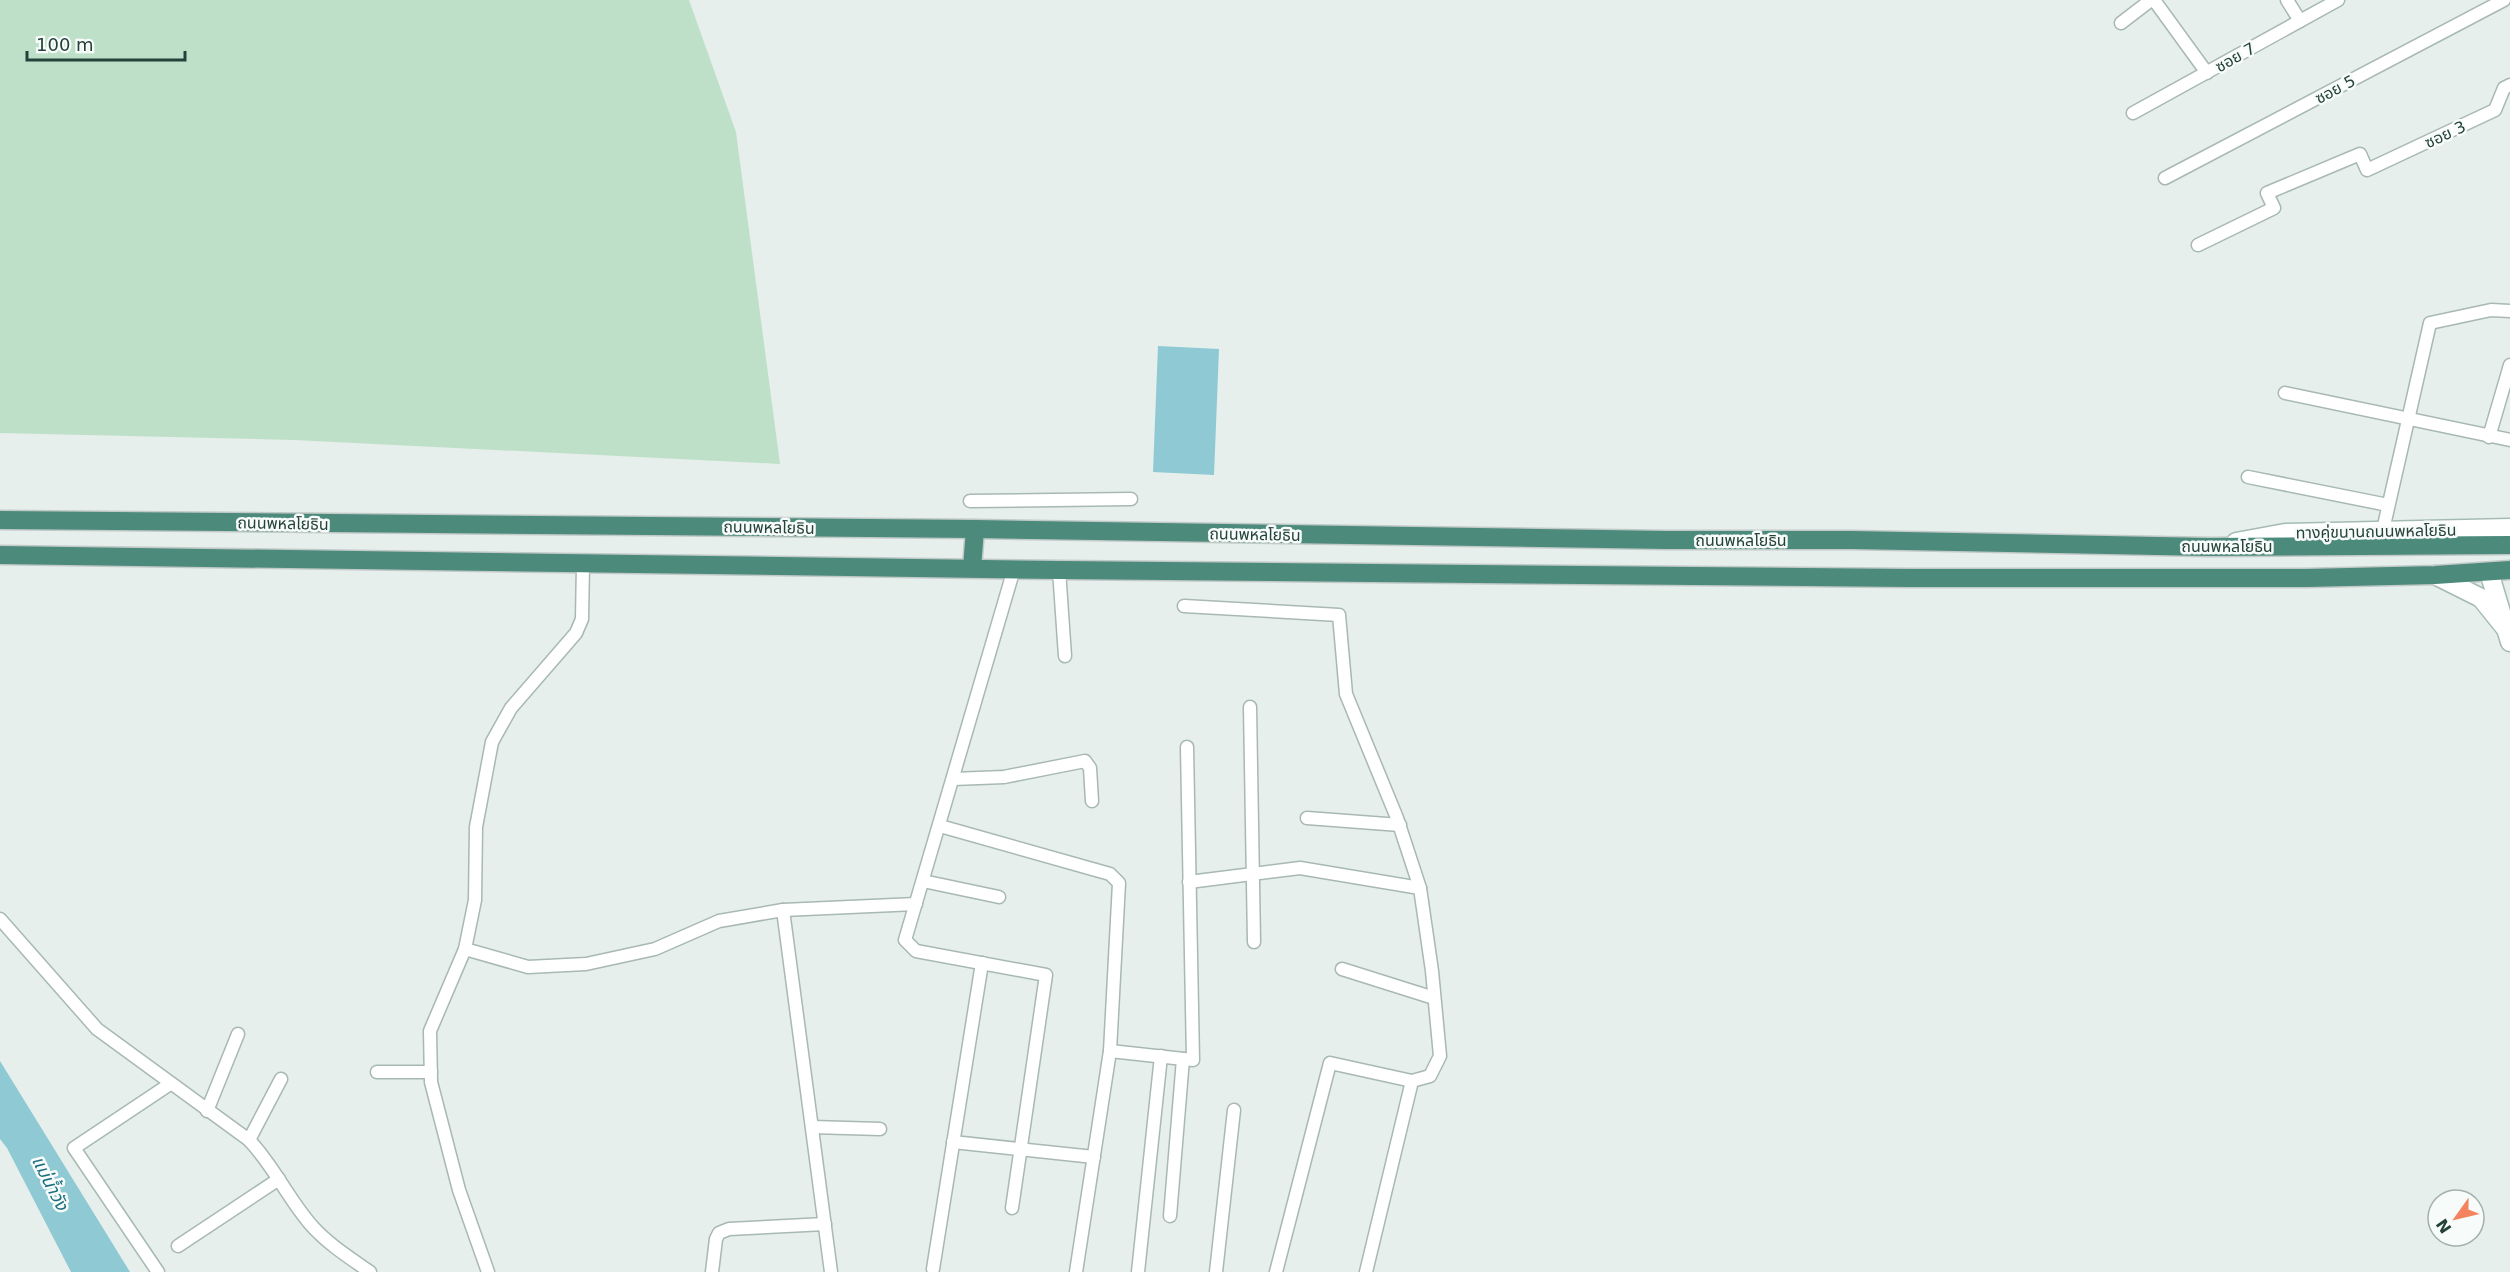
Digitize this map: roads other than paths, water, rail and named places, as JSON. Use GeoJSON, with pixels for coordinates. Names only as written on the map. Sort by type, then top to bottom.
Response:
{"type":"FeatureCollection","features":[{"type":"Feature","properties":{"kind":"highway","name":"ถนนพหลโยธิน"},"geometry":{"type":"LineString","coordinates":[[0,520],[975,529],[1667,540],[1852,540],[2208,547],[2510,545]]}},
{"type":"Feature","properties":{"kind":"highway"},"geometry":{"type":"LineString","coordinates":[[972,568],[975,529]]}},
{"type":"Feature","properties":{"kind":"highway"},"geometry":{"type":"LineString","coordinates":[[2487,546],[2489,572]]}},
{"type":"Feature","properties":{"kind":"highway","name":"ถนนพหลโยธิน"},"geometry":{"type":"LineString","coordinates":[[0,555],[1059,570],[1897,578],[2306,578],[2436,575],[2510,570]]}},
{"type":"Feature","properties":{"kind":"main road","name":"ทางคู่ขนานถนนพหลโยธิน"},"geometry":{"type":"LineString","coordinates":[[2208,547],[2285,533],[2510,528]]}},
{"type":"Feature","properties":{"kind":"main road"},"geometry":{"type":"LineString","coordinates":[[2489,572],[2509,629]]}},
{"type":"Feature","properties":{"kind":"main road"},"geometry":{"type":"LineString","coordinates":[[2436,575],[2449,584],[2474,593],[2509,629]]}},
{"type":"Feature","properties":{"kind":"street"},"geometry":{"type":"LineString","coordinates":[[2121,23],[2153,0],[2207,73]]}},
{"type":"Feature","properties":{"kind":"street"},"geometry":{"type":"LineString","coordinates":[[2287,0],[2300,21]]}},
{"type":"Feature","properties":{"kind":"street","name":"ซอย 7"},"geometry":{"type":"LineString","coordinates":[[2133,114],[2338,0]]}},
{"type":"Feature","properties":{"kind":"street","name":"ซอย 5"},"geometry":{"type":"LineString","coordinates":[[2165,178],[2504,0]]}},
{"type":"Feature","properties":{"kind":"street","name":"ซอย 3"},"geometry":{"type":"LineString","coordinates":[[2198,245],[2274,208],[2267,193],[2360,154],[2367,170],[2495,110],[2504,88],[2510,85]]}},
{"type":"Feature","properties":{"kind":"street"},"geometry":{"type":"LineString","coordinates":[[2383,530],[2430,323],[2491,310],[2510,311]]}},
{"type":"Feature","properties":{"kind":"street"},"geometry":{"type":"LineString","coordinates":[[2489,437],[2510,364]]}},
{"type":"Feature","properties":{"kind":"street"},"geometry":{"type":"LineString","coordinates":[[2285,393],[2510,440]]}},
{"type":"Feature","properties":{"kind":"street"},"geometry":{"type":"LineString","coordinates":[[2248,477],[2388,505]]}},
{"type":"Feature","properties":{"kind":"street"},"geometry":{"type":"LineString","coordinates":[[970,501],[1131,499]]}},
{"type":"Feature","properties":{"kind":"street"},"geometry":{"type":"LineString","coordinates":[[488,1272],[459,1190],[431,1082],[430,1031],[465,949],[475,900],[476,827],[492,742],[511,708],[576,633],[582,619],[583,564]]}},
{"type":"Feature","properties":{"kind":"street"},"geometry":{"type":"LineString","coordinates":[[1012,1208],[1046,975],[916,951],[905,940],[1014,568]]}},
{"type":"Feature","properties":{"kind":"street"},"geometry":{"type":"LineString","coordinates":[[1059,570],[1065,656]]}},
{"type":"Feature","properties":{"kind":"street"},"geometry":{"type":"LineString","coordinates":[[1184,606],[1339,615],[1346,694],[1400,825],[1420,888],[1440,1056],[1430,1076],[1412,1081],[1330,1063],[1276,1272]]}},
{"type":"Feature","properties":{"kind":"street"},"geometry":{"type":"LineString","coordinates":[[1250,707],[1254,942]]}},
{"type":"Feature","properties":{"kind":"street"},"geometry":{"type":"LineString","coordinates":[[1110,1051],[1193,1060],[1187,747]]}},
{"type":"Feature","properties":{"kind":"street"},"geometry":{"type":"LineString","coordinates":[[953,779],[1004,777],[1085,761],[1090,768],[1092,801]]}},
{"type":"Feature","properties":{"kind":"street"},"geometry":{"type":"LineString","coordinates":[[1307,818],[1400,825]]}},
{"type":"Feature","properties":{"kind":"street"},"geometry":{"type":"LineString","coordinates":[[940,826],[1110,874],[1116,879],[1119,889],[1110,1051],[1076,1272]]}},
{"type":"Feature","properties":{"kind":"street"},"geometry":{"type":"LineString","coordinates":[[1189,882],[1253,872],[1300,868],[1420,888]]}},
{"type":"Feature","properties":{"kind":"street"},"geometry":{"type":"LineString","coordinates":[[923,881],[999,897]]}},
{"type":"Feature","properties":{"kind":"street"},"geometry":{"type":"LineString","coordinates":[[465,949],[528,967],[586,964],[655,949],[719,921],[783,910],[916,904]]}},
{"type":"Feature","properties":{"kind":"street"},"geometry":{"type":"LineString","coordinates":[[783,910],[831,1272]]}},
{"type":"Feature","properties":{"kind":"street"},"geometry":{"type":"LineString","coordinates":[[0,919],[97,1029],[249,1140],[320,1234],[370,1272]]}},
{"type":"Feature","properties":{"kind":"street"},"geometry":{"type":"LineString","coordinates":[[933,1269],[982,963]]}},
{"type":"Feature","properties":{"kind":"street"},"geometry":{"type":"LineString","coordinates":[[1342,969],[1434,998]]}},
{"type":"Feature","properties":{"kind":"street"},"geometry":{"type":"LineString","coordinates":[[207,1111],[238,1034]]}},
{"type":"Feature","properties":{"kind":"street"},"geometry":{"type":"LineString","coordinates":[[1138,1272],[1161,1056]]}},
{"type":"Feature","properties":{"kind":"street"},"geometry":{"type":"LineString","coordinates":[[1170,1216],[1183,1059]]}},
{"type":"Feature","properties":{"kind":"street"},"geometry":{"type":"LineString","coordinates":[[377,1071],[431,1072]]}},
{"type":"Feature","properties":{"kind":"street"},"geometry":{"type":"LineString","coordinates":[[249,1140],[281,1079]]}},
{"type":"Feature","properties":{"kind":"street"},"geometry":{"type":"LineString","coordinates":[[1366,1272],[1412,1081]]}},
{"type":"Feature","properties":{"kind":"street"},"geometry":{"type":"LineString","coordinates":[[158,1272],[74,1148],[170,1084]]}},
{"type":"Feature","properties":{"kind":"street"},"geometry":{"type":"LineString","coordinates":[[1216,1272],[1234,1110]]}},
{"type":"Feature","properties":{"kind":"street"},"geometry":{"type":"LineString","coordinates":[[812,1126],[880,1129]]}},
{"type":"Feature","properties":{"kind":"street"},"geometry":{"type":"LineString","coordinates":[[953,1142],[1094,1157]]}},
{"type":"Feature","properties":{"kind":"street"},"geometry":{"type":"LineString","coordinates":[[178,1246],[279,1179]]}},
{"type":"Feature","properties":{"kind":"street"},"geometry":{"type":"LineString","coordinates":[[712,1272],[716,1239],[719,1233],[729,1230],[825,1224]]}},
{"type":"Feature","properties":{"kind":"water"},"geometry":{"type":"Polygon","coordinates":[[[1158,346],[1219,349],[1214,475],[1153,472],[1158,346]]]}},
{"type":"Feature","properties":{"kind":"water","name":"แม่น้ำวัง"},"geometry":{"type":"Polygon","coordinates":[[[0,1061],[130,1272],[71,1272],[7,1148],[0,1139],[0,1061]]]}}]}
